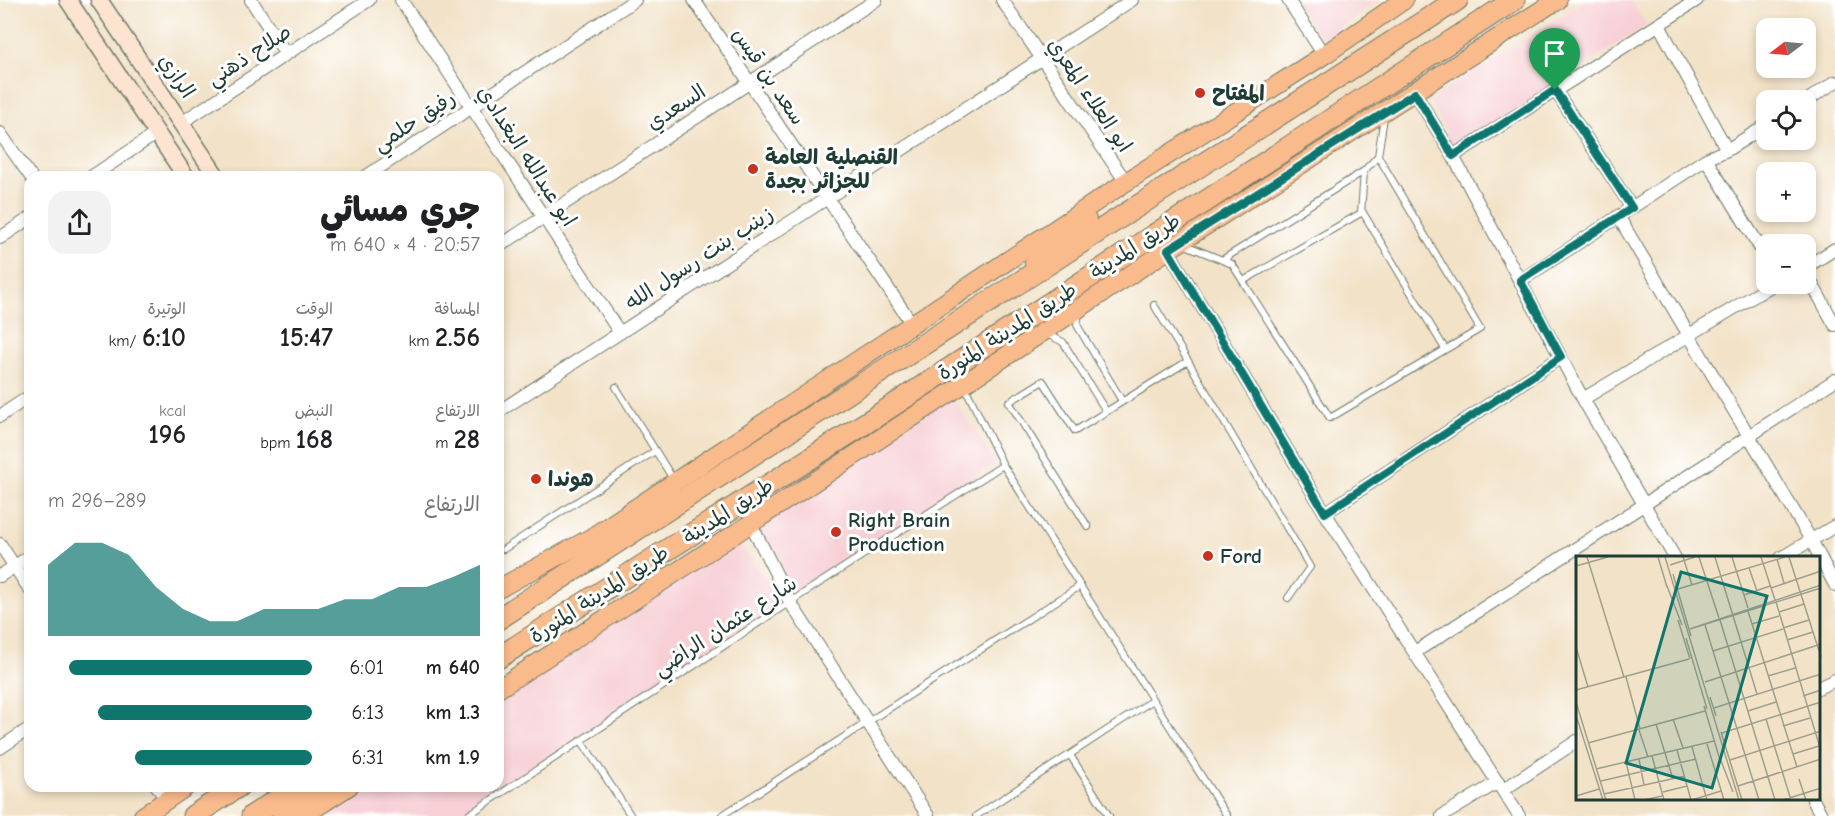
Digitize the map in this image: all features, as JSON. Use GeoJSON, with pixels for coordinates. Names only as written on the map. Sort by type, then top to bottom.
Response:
{"type":"FeatureCollection","features":[{"type":"Feature","properties":{"kind":"highway","name":"طريق المدينة المنورة"},"geometry":{"type":"LineString","coordinates":[[504,615],[1457,0]]}},
{"type":"Feature","properties":{"kind":"highway","name":"طريق المدينة المنورة"},"geometry":{"type":"LineString","coordinates":[[504,654],[774,482],[1514,0]]}},
{"type":"Feature","properties":{"kind":"highway"},"geometry":{"type":"LineString","coordinates":[[193,816],[230,792]]}},
{"type":"Feature","properties":{"kind":"highway"},"geometry":{"type":"LineString","coordinates":[[252,816],[289,792]]}},
{"type":"Feature","properties":{"kind":"highway"},"geometry":{"type":"LineString","coordinates":[[283,816],[315,792]]}},
{"type":"Feature","properties":{"kind":"main road"},"geometry":{"type":"LineString","coordinates":[[504,587],[589,539],[675,483],[1126,182],[1324,56],[1404,0]]}},
{"type":"Feature","properties":{"kind":"main road","name":"طريق المدينة"},"geometry":{"type":"LineString","coordinates":[[504,684],[1556,1]]}},
{"type":"Feature","properties":{"kind":"main road"},"geometry":{"type":"LineString","coordinates":[[982,306],[1156,164]]}},
{"type":"Feature","properties":{"kind":"main road"},"geometry":{"type":"LineString","coordinates":[[774,482],[1077,311]]}},
{"type":"Feature","properties":{"kind":"main road"},"geometry":{"type":"LineString","coordinates":[[303,816],[340,792]]}},
{"type":"Feature","properties":{"kind":"main road"},"geometry":{"type":"LineString","coordinates":[[143,816],[162,793]]}},
{"type":"Feature","properties":{"kind":"street"},"geometry":{"type":"LineString","coordinates":[[68,0],[182,171]]}},
{"type":"Feature","properties":{"kind":"street","name":"الرازي"},"geometry":{"type":"LineString","coordinates":[[99,0],[213,171]]}},
{"type":"Feature","properties":{"kind":"street"},"geometry":{"type":"LineString","coordinates":[[251,0],[286,54]]}},
{"type":"Feature","properties":{"kind":"street","name":"صلاح ذهني"},"geometry":{"type":"LineString","coordinates":[[181,123],[369,0]]}},
{"type":"Feature","properties":{"kind":"street","name":"ابو عبدالله البغدادي"},"geometry":{"type":"LineString","coordinates":[[401,0],[620,333]]}},
{"type":"Feature","properties":{"kind":"street","name":"رفيق حلمي"},"geometry":{"type":"LineString","coordinates":[[374,171],[635,0]]}},
{"type":"Feature","properties":{"kind":"street","name":"سعد بن قيس"},"geometry":{"type":"LineString","coordinates":[[694,0],[912,324]]}},
{"type":"Feature","properties":{"kind":"street","name":"السعدي"},"geometry":{"type":"LineString","coordinates":[[504,243],[876,0]]}},
{"type":"Feature","properties":{"kind":"street","name":"ابو العلاء المعري"},"geometry":{"type":"LineString","coordinates":[[1002,0],[1126,182]]}},
{"type":"Feature","properties":{"kind":"street","name":"زينب بنت رسول الله"},"geometry":{"type":"LineString","coordinates":[[504,408],[1132,0]]}},
{"type":"Feature","properties":{"kind":"street"},"geometry":{"type":"LineString","coordinates":[[1288,0],[1324,56]]}},
{"type":"Feature","properties":{"kind":"street"},"geometry":{"type":"LineString","coordinates":[[1453,156],[1697,0]]}},
{"type":"Feature","properties":{"kind":"street"},"geometry":{"type":"LineString","coordinates":[[1659,25],[1727,150]]}},
{"type":"Feature","properties":{"kind":"street"},"geometry":{"type":"LineString","coordinates":[[1816,94],[1835,82]]}},
{"type":"Feature","properties":{"kind":"street"},"geometry":{"type":"LineString","coordinates":[[1555,90],[1632,208]]}},
{"type":"Feature","properties":{"kind":"street"},"geometry":{"type":"LineString","coordinates":[[1415,93],[1453,156],[1583,399],[1674,556]]}},
{"type":"Feature","properties":{"kind":"street"},"geometry":{"type":"LineString","coordinates":[[1520,280],[1706,159],[1727,150],[1756,132]]}},
{"type":"Feature","properties":{"kind":"street"},"geometry":{"type":"LineString","coordinates":[[0,133],[27,171]]}},
{"type":"Feature","properties":{"kind":"street"},"geometry":{"type":"LineString","coordinates":[[100,171],[157,133]]}},
{"type":"Feature","properties":{"kind":"street"},"geometry":{"type":"LineString","coordinates":[[1706,159],[1756,241]]}},
{"type":"Feature","properties":{"kind":"street"},"geometry":{"type":"LineString","coordinates":[[1618,216],[1812,540],[1835,585]]}},
{"type":"Feature","properties":{"kind":"street"},"geometry":{"type":"LineString","coordinates":[[0,238],[24,222]]}},
{"type":"Feature","properties":{"kind":"street"},"geometry":{"type":"LineString","coordinates":[[1174,247],[1325,513],[1520,816]]}},
{"type":"Feature","properties":{"kind":"street"},"geometry":{"type":"LineString","coordinates":[[1816,261],[1835,249]]}},
{"type":"Feature","properties":{"kind":"street"},"geometry":{"type":"LineString","coordinates":[[1816,291],[1835,325]]}},
{"type":"Feature","properties":{"kind":"street"},"geometry":{"type":"LineString","coordinates":[[1583,399],[1758,294]]}},
{"type":"Feature","properties":{"kind":"street"},"geometry":{"type":"LineString","coordinates":[[1325,513],[1561,357]]}},
{"type":"Feature","properties":{"kind":"street"},"geometry":{"type":"LineString","coordinates":[[1415,652],[1835,380]]}},
{"type":"Feature","properties":{"kind":"street"},"geometry":{"type":"LineString","coordinates":[[0,416],[24,400]]}},
{"type":"Feature","properties":{"kind":"street"},"geometry":{"type":"LineString","coordinates":[[751,524],[790,602],[928,816]]}},
{"type":"Feature","properties":{"kind":"street"},"geometry":{"type":"LineString","coordinates":[[1784,556],[1835,526]]}},
{"type":"Feature","properties":{"kind":"street"},"geometry":{"type":"LineString","coordinates":[[0,544],[24,580]]}},
{"type":"Feature","properties":{"kind":"street"},"geometry":{"type":"LineString","coordinates":[[0,576],[24,560]]}},
{"type":"Feature","properties":{"kind":"street"},"geometry":{"type":"LineString","coordinates":[[1820,687],[1835,680]]}},
{"type":"Feature","properties":{"kind":"street"},"geometry":{"type":"LineString","coordinates":[[0,748],[24,732]]}},
{"type":"Feature","properties":{"kind":"street"},"geometry":{"type":"LineString","coordinates":[[1442,816],[1501,786],[1576,742]]}},
{"type":"Feature","properties":{"kind":"street"},"geometry":{"type":"LineString","coordinates":[[1814,801],[1822,816]]}},
{"type":"Feature","properties":{"kind":"lane"},"geometry":{"type":"LineString","coordinates":[[1222,260],[1364,171],[1378,156],[1384,113]]}},
{"type":"Feature","properties":{"kind":"lane"},"geometry":{"type":"LineString","coordinates":[[1174,247],[1232,264],[1330,418],[1480,329],[1378,156]]}},
{"type":"Feature","properties":{"kind":"lane"},"geometry":{"type":"LineString","coordinates":[[1364,171],[1361,211],[1445,349]]}},
{"type":"Feature","properties":{"kind":"lane"},"geometry":{"type":"LineString","coordinates":[[1243,281],[1361,211]]}},
{"type":"Feature","properties":{"kind":"lane"},"geometry":{"type":"LineString","coordinates":[[1154,305],[1310,567],[1288,598]]}},
{"type":"Feature","properties":{"kind":"lane"},"geometry":{"type":"LineString","coordinates":[[1077,311],[1077,325],[1122,402]]}},
{"type":"Feature","properties":{"kind":"lane"},"geometry":{"type":"LineString","coordinates":[[1044,333],[1063,342],[1106,411]]}},
{"type":"Feature","properties":{"kind":"lane"},"geometry":{"type":"LineString","coordinates":[[1088,527],[1009,402],[1043,381],[1075,431],[1188,362]]}},
{"type":"Feature","properties":{"kind":"lane"},"geometry":{"type":"LineString","coordinates":[[963,385],[1003,465],[1227,816]]}},
{"type":"Feature","properties":{"kind":"lane"},"geometry":{"type":"LineString","coordinates":[[615,387],[675,483]]}},
{"type":"Feature","properties":{"kind":"lane"},"geometry":{"type":"LineString","coordinates":[[504,549],[655,451]]}},
{"type":"Feature","properties":{"kind":"lane","name":"شارع عثمان الراضي"},"geometry":{"type":"LineString","coordinates":[[504,791],[790,602],[1003,465]]}},
{"type":"Feature","properties":{"kind":"lane"},"geometry":{"type":"LineString","coordinates":[[721,816],[1080,586]]}},
{"type":"Feature","properties":{"kind":"lane"},"geometry":{"type":"LineString","coordinates":[[976,816],[1153,700]]}},
{"type":"Feature","properties":{"kind":"lane"},"geometry":{"type":"LineString","coordinates":[[581,740],[631,816]]}},
{"type":"Feature","properties":{"kind":"lane"},"geometry":{"type":"LineString","coordinates":[[1070,755],[1109,816]]}},
{"type":"Feature","properties":{"kind":"lane","name":"شارع عثمان الراضي"},"geometry":{"type":"LineString","coordinates":[[467,816],[503,792]]}},
{"type":"Feature","properties":{"kind":"shaded area"},"geometry":{"type":"Polygon","coordinates":[[[1295,0],[1380,0],[1321,40],[1295,0]]]}},
{"type":"Feature","properties":{"kind":"shaded area"},"geometry":{"type":"Polygon","coordinates":[[[1586,0],[1630,0],[1647,25],[1455,151],[1429,101],[1586,0]]]}},
{"type":"Feature","properties":{"kind":"shaded area"},"geometry":{"type":"Polygon","coordinates":[[[953,397],[996,463],[794,596],[750,528],[953,397]]]}},
{"type":"Feature","properties":{"kind":"shaded area"},"geometry":{"type":"Polygon","coordinates":[[[738,542],[783,601],[504,786],[504,692],[738,542]]]}},
{"type":"Feature","properties":{"kind":"shaded area"},"geometry":{"type":"Polygon","coordinates":[[[349,792],[495,792],[459,816],[312,816],[349,792]]]}},
{"type":"Feature","properties":{"kind":"place","name":"المفتاح"},"geometry":{"type":"Point","coordinates":[1200,93]}},
{"type":"Feature","properties":{"kind":"place","name":"القنصلية العامة للجزائر بجدة"},"geometry":{"type":"Point","coordinates":[753,169]}},
{"type":"Feature","properties":{"kind":"place","name":"هوندا"},"geometry":{"type":"Point","coordinates":[536,479]}},
{"type":"Feature","properties":{"kind":"place","name":"Right Brain Production"},"geometry":{"type":"Point","coordinates":[836,532]}},
{"type":"Feature","properties":{"kind":"place","name":"Ford"},"geometry":{"type":"Point","coordinates":[1208,556]}},
{"type":"Feature","properties":{"kind":"route"},"geometry":{"type":"LineString","coordinates":[[1555,90],[1632,208],[1520,280],[1561,357],[1325,513],[1168,250],[1415,93],[1453,156],[1555,90]]}}]}
